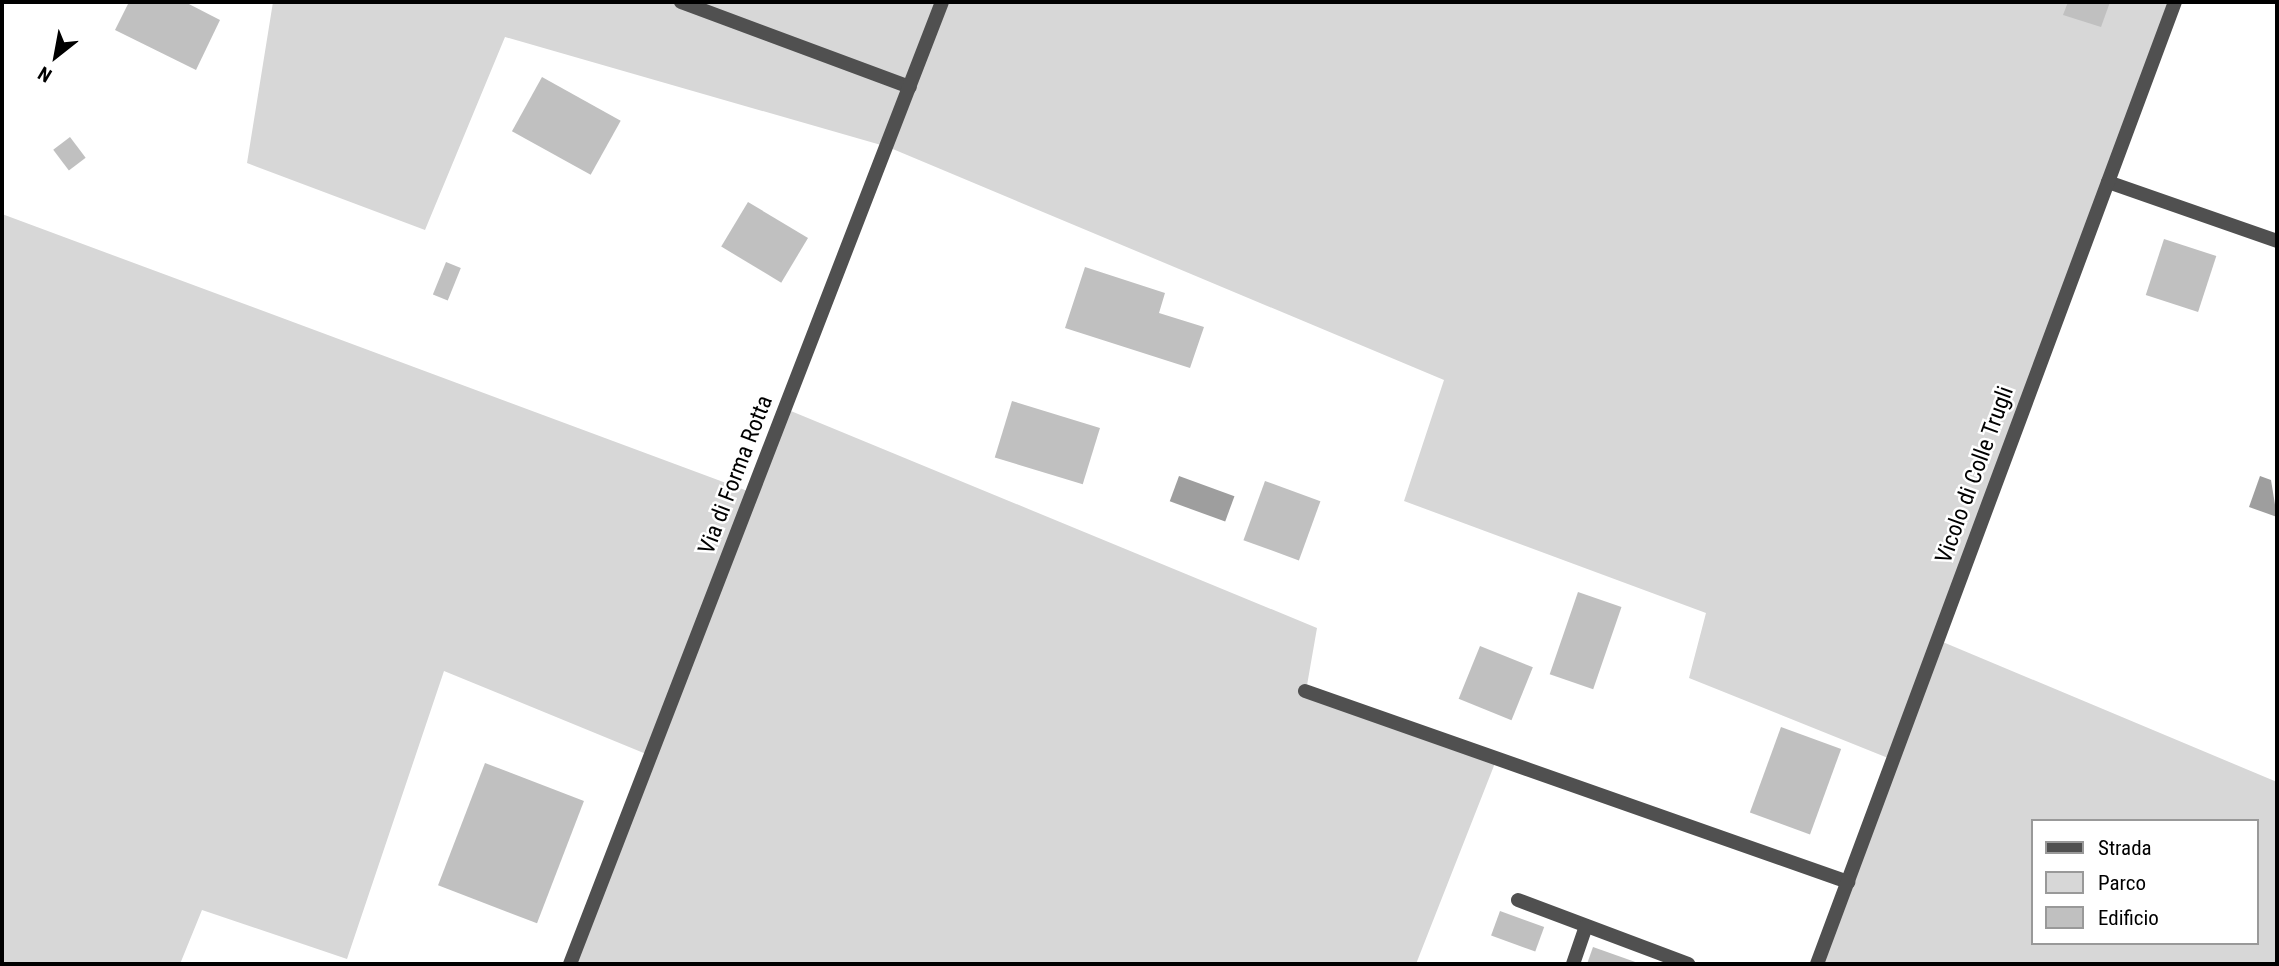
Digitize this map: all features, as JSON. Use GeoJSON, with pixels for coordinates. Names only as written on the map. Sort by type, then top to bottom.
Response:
{"type":"FeatureCollection","features":[{"type":"Feature","properties":{"kind":"street"},"geometry":{"type":"LineString","coordinates":[[681,2],[911,87]]}},
{"type":"Feature","properties":{"kind":"street","name":"Via di Forma Rotta"},"geometry":{"type":"LineString","coordinates":[[570,964],[942,2]]}},
{"type":"Feature","properties":{"kind":"street","name":"Vicolo di Colle Trugli"},"geometry":{"type":"LineString","coordinates":[[1817,964],[2175,2]]}},
{"type":"Feature","properties":{"kind":"street"},"geometry":{"type":"LineString","coordinates":[[2108,182],[2277,241]]}},
{"type":"Feature","properties":{"kind":"street"},"geometry":{"type":"LineString","coordinates":[[1305,691],[1848,882]]}},
{"type":"Feature","properties":{"kind":"street"},"geometry":{"type":"LineString","coordinates":[[1518,900],[1688,964]]}},
{"type":"Feature","properties":{"kind":"street"},"geometry":{"type":"LineString","coordinates":[[1573,964],[1586,926]]}},
{"type":"Feature","properties":{"kind":"green space"},"geometry":{"type":"Polygon","coordinates":[[[273,2],[2175,2],[1938,640],[2277,782],[2277,964],[1817,964],[1893,760],[1689,678],[1706,613],[1404,501],[1444,380],[888,147],[505,37],[425,230],[247,163],[273,2]]]}},
{"type":"Feature","properties":{"kind":"green space"},"geometry":{"type":"Polygon","coordinates":[[[2,214],[753,493],[786,409],[1317,628],[1306,691],[1497,758],[1416,964],[570,964],[651,756],[444,671],[347,959],[202,910],[180,964],[2,964],[2,214]]]}},
{"type":"Feature","properties":{"kind":"shaded area"},"geometry":{"type":"Polygon","coordinates":[[[1179,476],[1234,496],[1225,522],[1170,501],[1179,476]]]}},
{"type":"Feature","properties":{"kind":"shaded area"},"geometry":{"type":"Polygon","coordinates":[[[2260,476],[2271,480],[2277,517],[2249,507],[2260,476]]]}},
{"type":"Feature","properties":{"kind":"building"},"geometry":{"type":"Polygon","coordinates":[[[129,2],[185,2],[220,20],[196,70],[115,30],[129,2]]]}},
{"type":"Feature","properties":{"kind":"building"},"geometry":{"type":"Polygon","coordinates":[[[2068,2],[2110,2],[2101,27],[2063,15],[2068,2]]]}},
{"type":"Feature","properties":{"kind":"building"},"geometry":{"type":"Polygon","coordinates":[[[542,77],[621,121],[591,175],[512,131],[542,77]]]}},
{"type":"Feature","properties":{"kind":"building"},"geometry":{"type":"Polygon","coordinates":[[[70,137],[86,158],[69,170],[53,150],[70,137]]]}},
{"type":"Feature","properties":{"kind":"building"},"geometry":{"type":"Polygon","coordinates":[[[748,202],[808,238],[781,283],[721,247],[748,202]]]}},
{"type":"Feature","properties":{"kind":"building"},"geometry":{"type":"Polygon","coordinates":[[[2164,239],[2216,256],[2198,312],[2146,295],[2164,239]]]}},
{"type":"Feature","properties":{"kind":"building"},"geometry":{"type":"Polygon","coordinates":[[[446,262],[461,268],[448,300],[433,294],[446,262]]]}},
{"type":"Feature","properties":{"kind":"building"},"geometry":{"type":"Polygon","coordinates":[[[1085,267],[1165,293],[1159,313],[1204,327],[1190,368],[1065,328],[1085,267]]]}},
{"type":"Feature","properties":{"kind":"building"},"geometry":{"type":"Polygon","coordinates":[[[1012,401],[1100,428],[1083,484],[995,457],[1012,401]]]}},
{"type":"Feature","properties":{"kind":"building"},"geometry":{"type":"Polygon","coordinates":[[[1265,481],[1320,501],[1299,560],[1243,540],[1265,481]]]}},
{"type":"Feature","properties":{"kind":"building"},"geometry":{"type":"Polygon","coordinates":[[[1578,592],[1621,607],[1593,689],[1550,674],[1578,592]]]}},
{"type":"Feature","properties":{"kind":"building"},"geometry":{"type":"Polygon","coordinates":[[[1480,646],[1533,667],[1511,720],[1459,699],[1480,646]]]}},
{"type":"Feature","properties":{"kind":"building"},"geometry":{"type":"Polygon","coordinates":[[[1781,727],[1841,749],[1810,834],[1750,813],[1781,727]]]}},
{"type":"Feature","properties":{"kind":"building"},"geometry":{"type":"Polygon","coordinates":[[[485,763],[584,801],[537,923],[438,885],[485,763]]]}},
{"type":"Feature","properties":{"kind":"building"},"geometry":{"type":"Polygon","coordinates":[[[1500,911],[1544,927],[1535,952],[1491,935],[1500,911]]]}},
{"type":"Feature","properties":{"kind":"building"},"geometry":{"type":"Polygon","coordinates":[[[1593,947],[1641,964],[1587,964],[1593,947]]]}}]}
